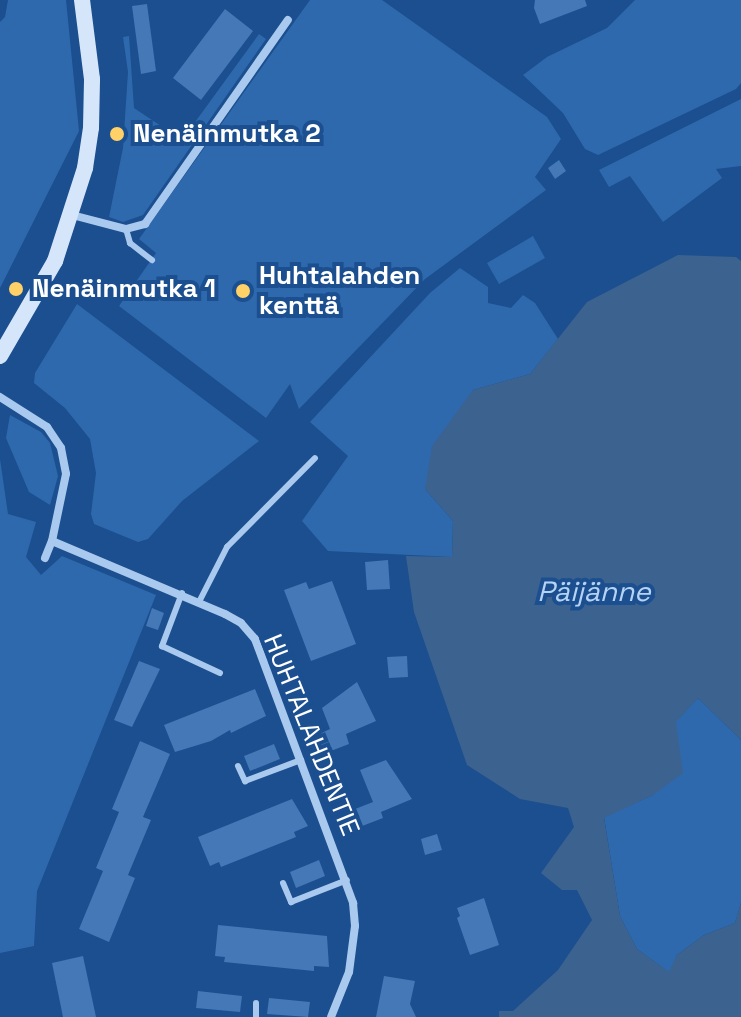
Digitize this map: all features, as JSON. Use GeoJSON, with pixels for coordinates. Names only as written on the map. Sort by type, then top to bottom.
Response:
{"type":"FeatureCollection","features":[{"type":"Feature","properties":{"kind":"street"},"geometry":{"type":"LineString","coordinates":[[0,356],[55,261],[72,215],[91,128],[92,79],[82,0]]}},
{"type":"Feature","properties":{"kind":"street"},"geometry":{"type":"LineString","coordinates":[[72,215],[126,229],[145,224],[288,20]]}},
{"type":"Feature","properties":{"kind":"street"},"geometry":{"type":"LineString","coordinates":[[0,397],[47,427],[61,448],[66,474],[52,541],[45,558]]}},
{"type":"Feature","properties":{"kind":"street","name":"HUHTALAHDENTIE"},"geometry":{"type":"LineString","coordinates":[[52,541],[182,593],[241,623],[255,639],[347,880],[355,926],[353,951],[349,972],[331,1017]]}},
{"type":"Feature","properties":{"kind":"lane"},"geometry":{"type":"LineString","coordinates":[[126,229],[130,243],[152,260]]}},
{"type":"Feature","properties":{"kind":"lane"},"geometry":{"type":"LineString","coordinates":[[199,602],[227,547],[315,458]]}},
{"type":"Feature","properties":{"kind":"lane"},"geometry":{"type":"LineString","coordinates":[[182,593],[162,646],[220,673]]}},
{"type":"Feature","properties":{"kind":"lane"},"geometry":{"type":"LineString","coordinates":[[238,766],[245,781],[301,760]]}},
{"type":"Feature","properties":{"kind":"lane"},"geometry":{"type":"LineString","coordinates":[[283,883],[291,902],[347,880]]}},
{"type":"Feature","properties":{"kind":"lane"},"geometry":{"type":"LineString","coordinates":[[256,1003],[256,1017]]}},
{"type":"Feature","properties":{"kind":"shaded area"},"geometry":{"type":"Polygon","coordinates":[[[8,0],[66,0],[79,131],[0,288],[0,22],[5,17],[8,0]]]}},
{"type":"Feature","properties":{"kind":"shaded area"},"geometry":{"type":"Polygon","coordinates":[[[310,0],[382,0],[547,117],[561,139],[535,177],[546,190],[425,279],[299,409],[290,384],[266,418],[119,306],[156,253],[139,239],[310,0]]]}},
{"type":"Feature","properties":{"kind":"shaded area"},"geometry":{"type":"Polygon","coordinates":[[[635,0],[741,0],[741,83],[736,89],[598,155],[585,149],[563,113],[523,75],[547,57],[607,28],[635,0]]]}},
{"type":"Feature","properties":{"kind":"shaded area"},"geometry":{"type":"Polygon","coordinates":[[[259,34],[266,39],[143,215],[123,222],[109,217],[123,148],[128,72],[123,37],[129,36],[134,108],[182,140],[259,34]]]}},
{"type":"Feature","properties":{"kind":"shaded area"},"geometry":{"type":"Polygon","coordinates":[[[741,99],[741,166],[716,169],[722,178],[663,222],[630,176],[609,187],[599,170],[741,99]]]}},
{"type":"Feature","properties":{"kind":"shaded area"},"geometry":{"type":"Polygon","coordinates":[[[533,236],[545,258],[499,284],[487,263],[533,236]]]}},
{"type":"Feature","properties":{"kind":"shaded area"},"geometry":{"type":"Polygon","coordinates":[[[460,268],[488,287],[488,303],[511,308],[523,295],[535,303],[558,339],[530,374],[473,390],[425,489],[453,521],[452,557],[328,551],[302,521],[348,456],[310,422],[430,293],[460,268]]]}},
{"type":"Feature","properties":{"kind":"shaded area"},"geometry":{"type":"Polygon","coordinates":[[[77,304],[259,441],[182,501],[148,539],[138,542],[94,524],[91,514],[96,473],[90,439],[65,408],[34,383],[35,373],[77,304]]]}},
{"type":"Feature","properties":{"kind":"shaded area"},"geometry":{"type":"Polygon","coordinates":[[[10,415],[41,432],[50,443],[58,476],[50,505],[29,492],[6,438],[10,415]]]}},
{"type":"Feature","properties":{"kind":"shaded area"},"geometry":{"type":"Polygon","coordinates":[[[0,459],[8,514],[36,522],[26,557],[41,575],[62,556],[156,595],[37,891],[34,946],[0,953],[0,459]]]}},
{"type":"Feature","properties":{"kind":"shaded area"},"geometry":{"type":"Polygon","coordinates":[[[698,698],[741,740],[741,903],[735,923],[704,935],[677,955],[670,973],[637,949],[620,916],[604,817],[653,795],[676,721],[698,698]]]}},
{"type":"Feature","properties":{"kind":"water","name":"Päijänne"},"geometry":{"type":"Polygon","coordinates":[[[678,255],[736,257],[741,261],[741,740],[698,698],[676,722],[683,773],[653,795],[604,818],[620,916],[637,949],[669,972],[677,955],[704,935],[735,923],[741,903],[741,1017],[499,1017],[499,1011],[513,1011],[558,970],[592,920],[577,890],[562,890],[541,873],[574,827],[568,808],[520,799],[467,765],[414,612],[406,556],[452,557],[453,521],[425,489],[432,446],[473,390],[530,374],[587,302],[678,255]]]}},
{"type":"Feature","properties":{"kind":"building"},"geometry":{"type":"Polygon","coordinates":[[[535,0],[585,0],[587,6],[540,24],[534,8],[535,0]]]}},
{"type":"Feature","properties":{"kind":"building"},"geometry":{"type":"Polygon","coordinates":[[[147,4],[156,71],[141,74],[132,6],[147,4]]]}},
{"type":"Feature","properties":{"kind":"building"},"geometry":{"type":"Polygon","coordinates":[[[225,9],[253,31],[201,100],[173,78],[225,9]]]}},
{"type":"Feature","properties":{"kind":"building"},"geometry":{"type":"Polygon","coordinates":[[[559,160],[566,171],[555,179],[548,168],[559,160]]]}},
{"type":"Feature","properties":{"kind":"building"},"geometry":{"type":"Polygon","coordinates":[[[388,560],[390,589],[367,590],[365,562],[388,560]]]}},
{"type":"Feature","properties":{"kind":"building"},"geometry":{"type":"Polygon","coordinates":[[[332,581],[356,644],[311,661],[284,590],[306,582],[309,589],[332,581]]]}},
{"type":"Feature","properties":{"kind":"building"},"geometry":{"type":"Polygon","coordinates":[[[152,608],[164,613],[158,630],[146,626],[152,608]]]}},
{"type":"Feature","properties":{"kind":"building"},"geometry":{"type":"Polygon","coordinates":[[[407,656],[408,677],[389,678],[387,657],[407,656]]]}},
{"type":"Feature","properties":{"kind":"building"},"geometry":{"type":"Polygon","coordinates":[[[139,661],[160,669],[132,727],[114,720],[139,661]]]}},
{"type":"Feature","properties":{"kind":"building"},"geometry":{"type":"Polygon","coordinates":[[[357,682],[376,721],[346,734],[349,744],[323,754],[317,735],[330,729],[322,708],[357,682]]]}},
{"type":"Feature","properties":{"kind":"building"},"geometry":{"type":"Polygon","coordinates":[[[255,689],[266,716],[211,741],[175,752],[164,725],[255,689]]]}},
{"type":"Feature","properties":{"kind":"building"},"geometry":{"type":"Polygon","coordinates":[[[140,741],[170,754],[143,817],[151,820],[128,875],[135,878],[109,942],[79,929],[103,871],[96,868],[119,812],[112,809],[140,741]]]}},
{"type":"Feature","properties":{"kind":"building"},"geometry":{"type":"Polygon","coordinates":[[[274,744],[280,759],[250,771],[244,756],[274,744]]]}},
{"type":"Feature","properties":{"kind":"building"},"geometry":{"type":"Polygon","coordinates":[[[386,760],[412,799],[381,812],[383,818],[357,828],[350,811],[373,802],[360,770],[386,760]]]}},
{"type":"Feature","properties":{"kind":"building"},"geometry":{"type":"Polygon","coordinates":[[[292,799],[308,826],[294,832],[296,837],[221,867],[219,862],[210,866],[198,837],[292,799]]]}},
{"type":"Feature","properties":{"kind":"building"},"geometry":{"type":"Polygon","coordinates":[[[437,834],[442,850],[425,855],[421,839],[437,834]]]}},
{"type":"Feature","properties":{"kind":"building"},"geometry":{"type":"Polygon","coordinates":[[[319,860],[325,876],[296,888],[290,872],[319,860]]]}},
{"type":"Feature","properties":{"kind":"building"},"geometry":{"type":"Polygon","coordinates":[[[484,898],[499,945],[470,955],[457,918],[460,916],[457,908],[484,898]]]}},
{"type":"Feature","properties":{"kind":"building"},"geometry":{"type":"Polygon","coordinates":[[[218,925],[327,936],[329,967],[314,966],[314,971],[224,962],[225,957],[215,956],[218,925]]]}},
{"type":"Feature","properties":{"kind":"building"},"geometry":{"type":"Polygon","coordinates":[[[83,956],[96,1017],[63,1017],[52,963],[83,956]]]}},
{"type":"Feature","properties":{"kind":"building"},"geometry":{"type":"Polygon","coordinates":[[[384,976],[415,981],[410,1004],[416,1017],[376,1017],[384,976]]]}},
{"type":"Feature","properties":{"kind":"building"},"geometry":{"type":"Polygon","coordinates":[[[198,991],[242,996],[240,1012],[196,1008],[198,991]]]}},
{"type":"Feature","properties":{"kind":"building"},"geometry":{"type":"Polygon","coordinates":[[[269,998],[310,1002],[308,1017],[267,1014],[269,998]]]}},
{"type":"Feature","properties":{"kind":"place","name":"Nenäinmutka 2"},"geometry":{"type":"Point","coordinates":[117,134]}},
{"type":"Feature","properties":{"kind":"place","name":"Nenäinmutka 1"},"geometry":{"type":"Point","coordinates":[16,289]}},
{"type":"Feature","properties":{"kind":"place","name":"Huhtalahden kenttä"},"geometry":{"type":"Point","coordinates":[243,291]}}]}
